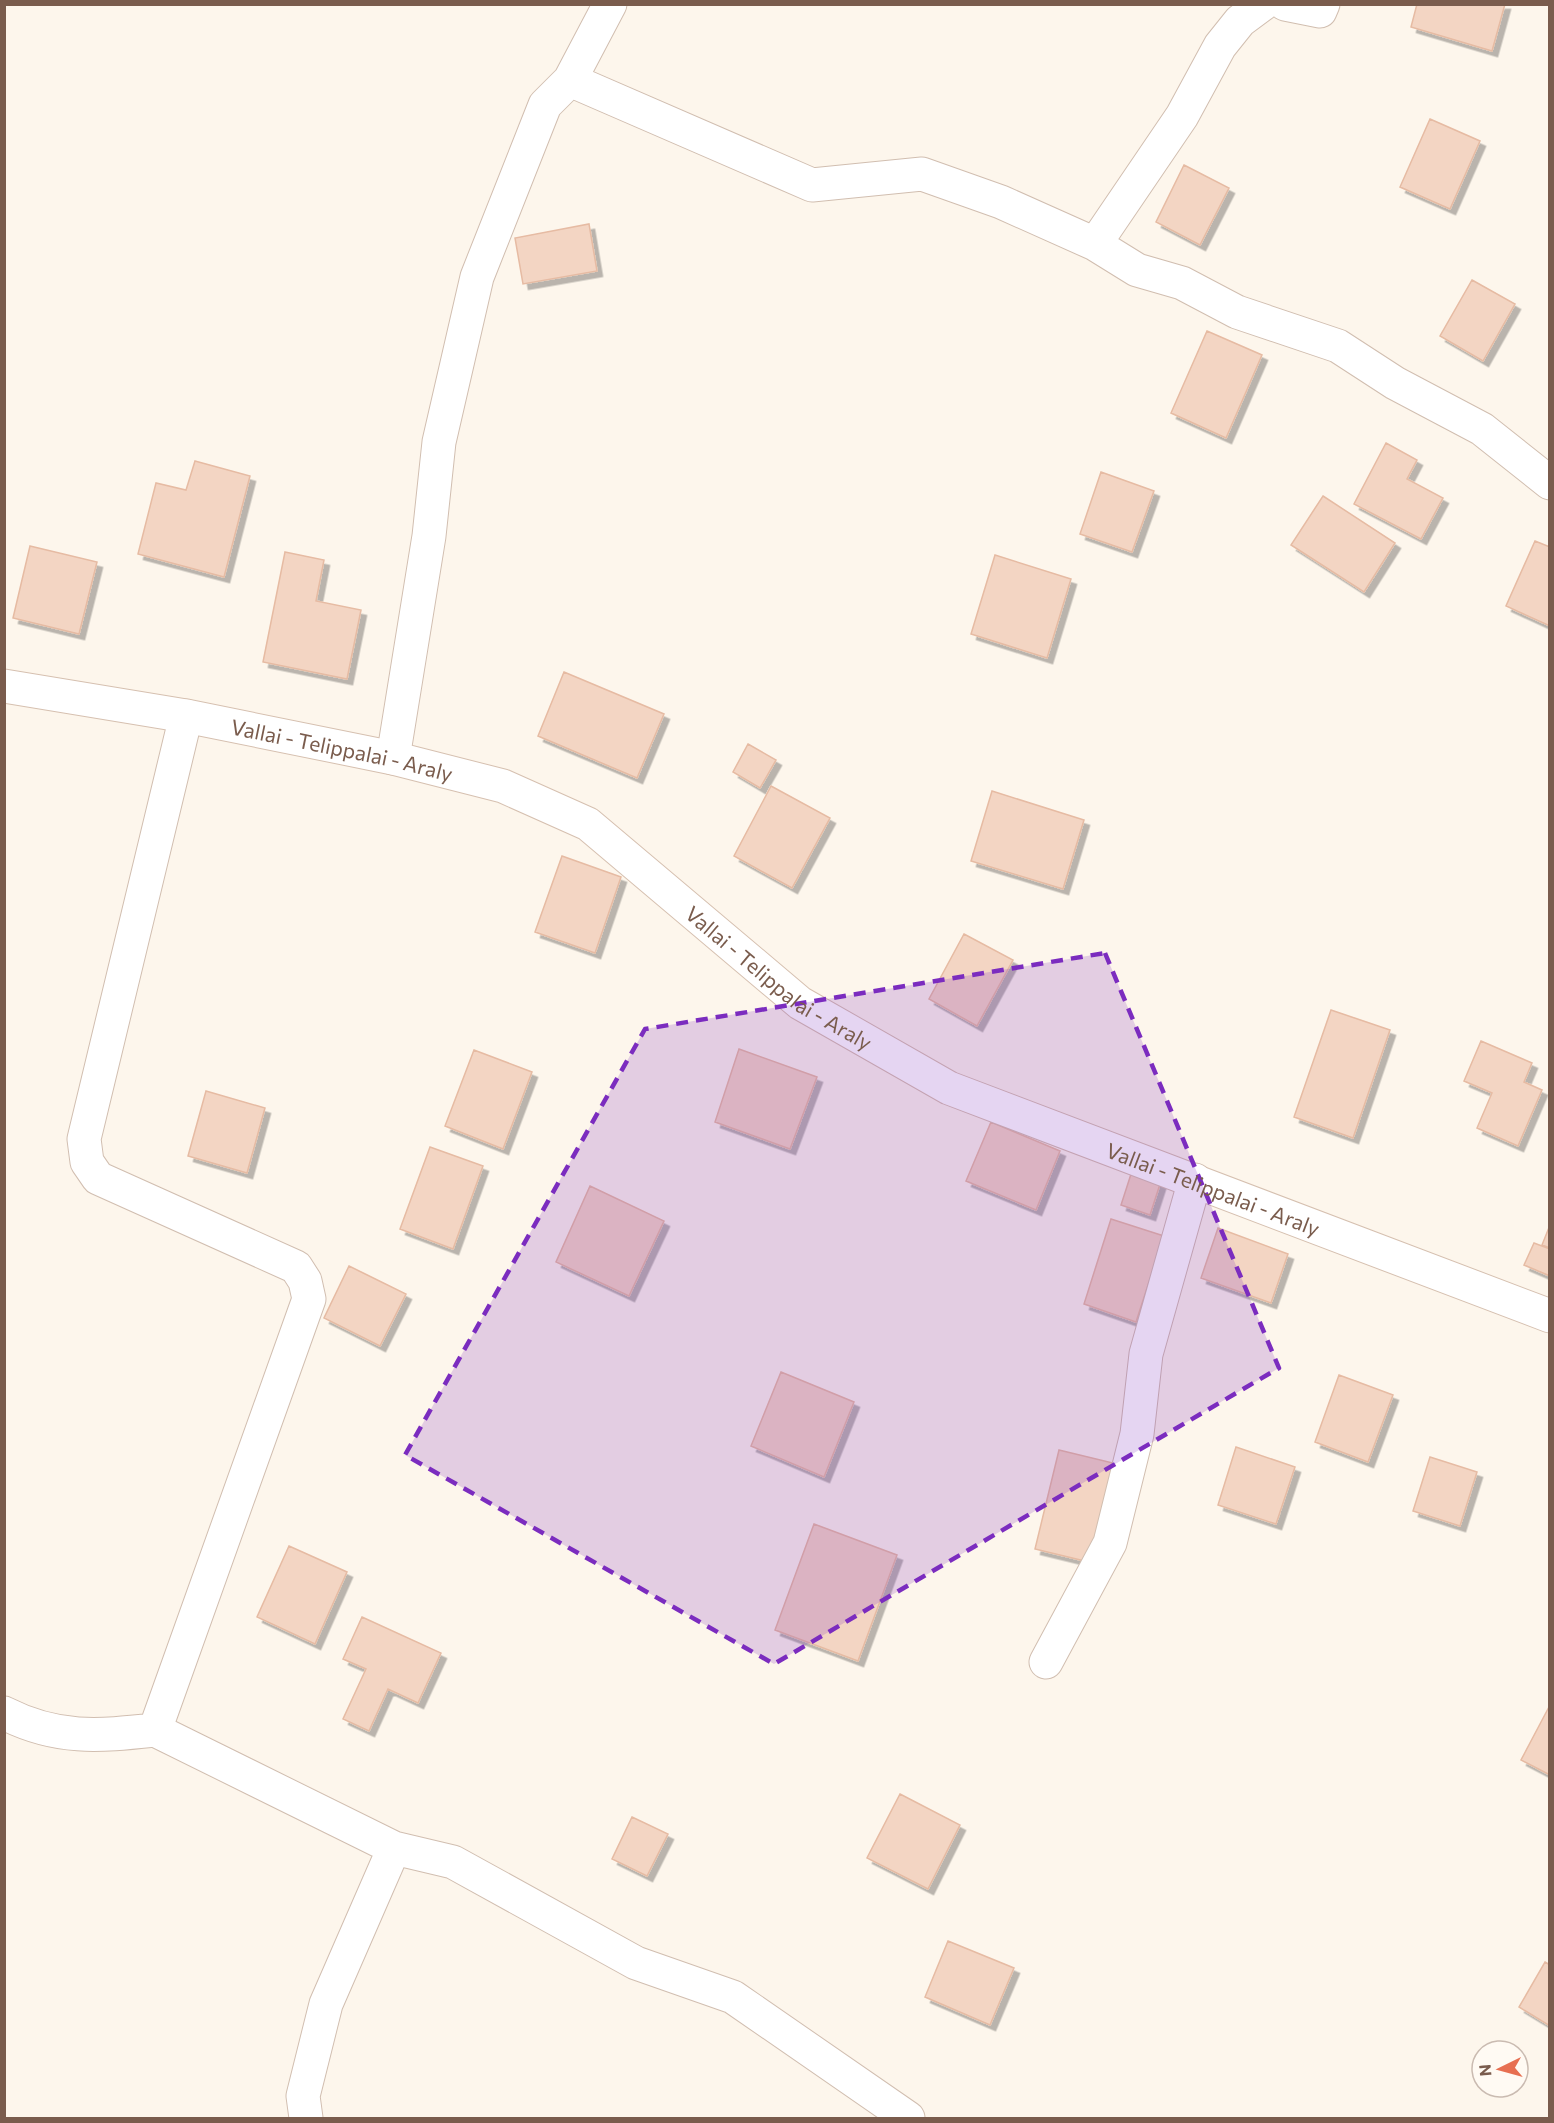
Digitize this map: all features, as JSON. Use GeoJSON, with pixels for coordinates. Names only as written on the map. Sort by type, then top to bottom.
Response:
{"type":"FeatureCollection","features":[{"type":"Feature","properties":{"kind":"street"},"geometry":{"type":"LineString","coordinates":[[393,758],[429,536],[439,442],[477,277],[545,105],[570,80],[610,4]]}},
{"type":"Feature","properties":{"kind":"street"},"geometry":{"type":"LineString","coordinates":[[1095,244],[1182,116],[1220,46],[1240,21],[1263,4]]}},
{"type":"Feature","properties":{"kind":"street"},"geometry":{"type":"LineString","coordinates":[[1285,4],[1320,11],[1323,4]]}},
{"type":"Feature","properties":{"kind":"street"},"geometry":{"type":"LineString","coordinates":[[570,80],[812,185],[922,174],[1001,202],[1095,244],[1137,270],[1182,283],[1237,312],[1338,346],[1395,383],[1482,429],[1550,483]]}},
{"type":"Feature","properties":{"kind":"street","name":"Vallai - Telippalai - Araly"},"geometry":{"type":"LineString","coordinates":[[4,686],[186,716],[393,758],[503,786],[588,824],[800,1004],[949,1088],[1550,1316]]}},
{"type":"Feature","properties":{"kind":"street"},"geometry":{"type":"LineString","coordinates":[[155,1730],[309,1299],[305,1281],[296,1267],[98,1178],[87,1162],[84,1139],[186,716]]}},
{"type":"Feature","properties":{"kind":"street"},"geometry":{"type":"LineString","coordinates":[[1046,1662],[1110,1543],[1137,1434],[1146,1354],[1195,1180]]}},
{"type":"Feature","properties":{"kind":"street"},"geometry":{"type":"LineString","coordinates":[[4,1713],[32,1727],[90,1736],[155,1730],[394,1848],[453,1862],[636,1963],[733,1997],[909,2118]]}},
{"type":"Feature","properties":{"kind":"street"},"geometry":{"type":"LineString","coordinates":[[306,2118],[303,2096],[326,2004],[394,1848]]}},
{"type":"Feature","properties":{"kind":"highlighted area"},"geometry":{"type":"Polygon","coordinates":[[[1105,953],[1279,1368],[774,1664],[405,1455],[645,1029],[1105,953]]]}},
{"type":"Feature","properties":{"kind":"building"},"geometry":{"type":"Polygon","coordinates":[[[1417,4],[1505,4],[1492,51],[1411,27],[1417,4]]]}},
{"type":"Feature","properties":{"kind":"building"},"geometry":{"type":"Polygon","coordinates":[[[1430,119],[1480,141],[1450,209],[1400,187],[1430,119]]]}},
{"type":"Feature","properties":{"kind":"building"},"geometry":{"type":"Polygon","coordinates":[[[1184,165],[1229,188],[1200,245],[1156,222],[1184,165]]]}},
{"type":"Feature","properties":{"kind":"building"},"geometry":{"type":"Polygon","coordinates":[[[589,224],[597,271],[523,284],[515,238],[589,224]]]}},
{"type":"Feature","properties":{"kind":"building"},"geometry":{"type":"Polygon","coordinates":[[[1472,280],[1515,304],[1483,361],[1440,336],[1472,280]]]}},
{"type":"Feature","properties":{"kind":"building"},"geometry":{"type":"Polygon","coordinates":[[[1207,331],[1262,355],[1226,438],[1171,413],[1207,331]]]}},
{"type":"Feature","properties":{"kind":"building"},"geometry":{"type":"Polygon","coordinates":[[[1386,443],[1417,460],[1407,479],[1443,498],[1421,539],[1354,504],[1386,443]]]}},
{"type":"Feature","properties":{"kind":"building"},"geometry":{"type":"Polygon","coordinates":[[[195,461],[250,476],[224,577],[138,554],[156,483],[186,490],[195,461]]]}},
{"type":"Feature","properties":{"kind":"building"},"geometry":{"type":"Polygon","coordinates":[[[1101,472],[1154,491],[1132,552],[1080,534],[1101,472]]]}},
{"type":"Feature","properties":{"kind":"building"},"geometry":{"type":"Polygon","coordinates":[[[1323,496],[1395,543],[1364,592],[1291,545],[1323,496]]]}},
{"type":"Feature","properties":{"kind":"building"},"geometry":{"type":"Polygon","coordinates":[[[1535,541],[1550,547],[1550,626],[1506,606],[1535,541]]]}},
{"type":"Feature","properties":{"kind":"building"},"geometry":{"type":"Polygon","coordinates":[[[30,546],[97,562],[79,634],[13,618],[30,546]]]}},
{"type":"Feature","properties":{"kind":"building"},"geometry":{"type":"Polygon","coordinates":[[[285,552],[324,560],[316,601],[361,610],[347,679],[263,662],[285,552]]]}},
{"type":"Feature","properties":{"kind":"building"},"geometry":{"type":"Polygon","coordinates":[[[995,555],[1071,579],[1047,658],[971,634],[995,555]]]}},
{"type":"Feature","properties":{"kind":"building"},"geometry":{"type":"Polygon","coordinates":[[[564,672],[664,714],[637,778],[538,736],[564,672]]]}},
{"type":"Feature","properties":{"kind":"building"},"geometry":{"type":"Polygon","coordinates":[[[748,744],[776,760],[760,788],[733,772],[748,744]]]}},
{"type":"Feature","properties":{"kind":"building"},"geometry":{"type":"Polygon","coordinates":[[[771,786],[830,818],[792,888],[734,856],[771,786]]]}},
{"type":"Feature","properties":{"kind":"building"},"geometry":{"type":"Polygon","coordinates":[[[992,791],[1084,820],[1063,889],[971,861],[992,791]]]}},
{"type":"Feature","properties":{"kind":"building"},"geometry":{"type":"Polygon","coordinates":[[[562,856],[621,877],[595,953],[535,932],[562,856]]]}},
{"type":"Feature","properties":{"kind":"building"},"geometry":{"type":"Polygon","coordinates":[[[964,934],[1013,960],[977,1026],[929,999],[964,934]]]}},
{"type":"Feature","properties":{"kind":"building"},"geometry":{"type":"Polygon","coordinates":[[[1331,1010],[1390,1030],[1353,1138],[1294,1117],[1331,1010]]]}},
{"type":"Feature","properties":{"kind":"building"},"geometry":{"type":"Polygon","coordinates":[[[1481,1041],[1532,1063],[1524,1082],[1542,1090],[1518,1146],[1477,1128],[1492,1093],[1464,1081],[1481,1041]]]}},
{"type":"Feature","properties":{"kind":"building"},"geometry":{"type":"Polygon","coordinates":[[[739,1049],[817,1077],[790,1149],[715,1122],[739,1049]]]}},
{"type":"Feature","properties":{"kind":"building"},"geometry":{"type":"Polygon","coordinates":[[[474,1050],[532,1072],[503,1149],[445,1126],[474,1050]]]}},
{"type":"Feature","properties":{"kind":"building"},"geometry":{"type":"Polygon","coordinates":[[[206,1091],[265,1108],[247,1173],[188,1156],[206,1091]]]}},
{"type":"Feature","properties":{"kind":"building"},"geometry":{"type":"Polygon","coordinates":[[[991,1122],[1060,1151],[1036,1210],[966,1181],[991,1122]]]}},
{"type":"Feature","properties":{"kind":"building"},"geometry":{"type":"Polygon","coordinates":[[[430,1147],[483,1166],[453,1249],[400,1229],[430,1147]]]}},
{"type":"Feature","properties":{"kind":"building"},"geometry":{"type":"Polygon","coordinates":[[[1132,1171],[1161,1181],[1150,1215],[1121,1205],[1132,1171]]]}},
{"type":"Feature","properties":{"kind":"building"},"geometry":{"type":"Polygon","coordinates":[[[590,1186],[664,1221],[629,1296],[556,1262],[590,1186]]]}},
{"type":"Feature","properties":{"kind":"building"},"geometry":{"type":"Polygon","coordinates":[[[1111,1219],[1164,1236],[1136,1322],[1084,1304],[1111,1219]]]}},
{"type":"Feature","properties":{"kind":"building"},"geometry":{"type":"Polygon","coordinates":[[[1550,1225],[1550,1248],[1542,1245],[1550,1225]]]}},
{"type":"Feature","properties":{"kind":"building"},"geometry":{"type":"Polygon","coordinates":[[[1218,1228],[1288,1254],[1271,1303],[1201,1278],[1218,1228]]]}},
{"type":"Feature","properties":{"kind":"building"},"geometry":{"type":"Polygon","coordinates":[[[1534,1243],[1550,1249],[1550,1276],[1524,1265],[1534,1243]]]}},
{"type":"Feature","properties":{"kind":"building"},"geometry":{"type":"Polygon","coordinates":[[[349,1266],[406,1294],[380,1346],[324,1318],[349,1266]]]}},
{"type":"Feature","properties":{"kind":"building"},"geometry":{"type":"Polygon","coordinates":[[[781,1372],[854,1402],[824,1477],[751,1446],[781,1372]]]}},
{"type":"Feature","properties":{"kind":"building"},"geometry":{"type":"Polygon","coordinates":[[[1339,1375],[1393,1395],[1368,1462],[1315,1442],[1339,1375]]]}},
{"type":"Feature","properties":{"kind":"building"},"geometry":{"type":"Polygon","coordinates":[[[1236,1447],[1295,1467],[1276,1524],[1218,1505],[1236,1447]]]}},
{"type":"Feature","properties":{"kind":"building"},"geometry":{"type":"Polygon","coordinates":[[[1059,1450],[1117,1464],[1093,1563],[1035,1549],[1059,1450]]]}},
{"type":"Feature","properties":{"kind":"building"},"geometry":{"type":"Polygon","coordinates":[[[1430,1457],[1477,1472],[1460,1526],[1413,1511],[1430,1457]]]}},
{"type":"Feature","properties":{"kind":"building"},"geometry":{"type":"Polygon","coordinates":[[[814,1524],[897,1555],[858,1661],[775,1630],[814,1524]]]}},
{"type":"Feature","properties":{"kind":"building"},"geometry":{"type":"Polygon","coordinates":[[[289,1546],[347,1572],[315,1644],[257,1617],[289,1546]]]}},
{"type":"Feature","properties":{"kind":"building"},"geometry":{"type":"Polygon","coordinates":[[[362,1617],[441,1653],[418,1703],[388,1689],[369,1731],[343,1719],[366,1669],[343,1659],[362,1617]]]}},
{"type":"Feature","properties":{"kind":"building"},"geometry":{"type":"Polygon","coordinates":[[[1550,1705],[1550,1775],[1521,1760],[1550,1705]]]}},
{"type":"Feature","properties":{"kind":"building"},"geometry":{"type":"Polygon","coordinates":[[[900,1794],[960,1825],[928,1889],[867,1858],[900,1794]]]}},
{"type":"Feature","properties":{"kind":"building"},"geometry":{"type":"Polygon","coordinates":[[[632,1817],[668,1834],[647,1876],[612,1859],[632,1817]]]}},
{"type":"Feature","properties":{"kind":"building"},"geometry":{"type":"Polygon","coordinates":[[[948,1941],[1014,1968],[990,2025],[925,1997],[948,1941]]]}},
{"type":"Feature","properties":{"kind":"building"},"geometry":{"type":"Polygon","coordinates":[[[1545,1962],[1550,1965],[1550,2026],[1519,2007],[1545,1962]]]}}]}
